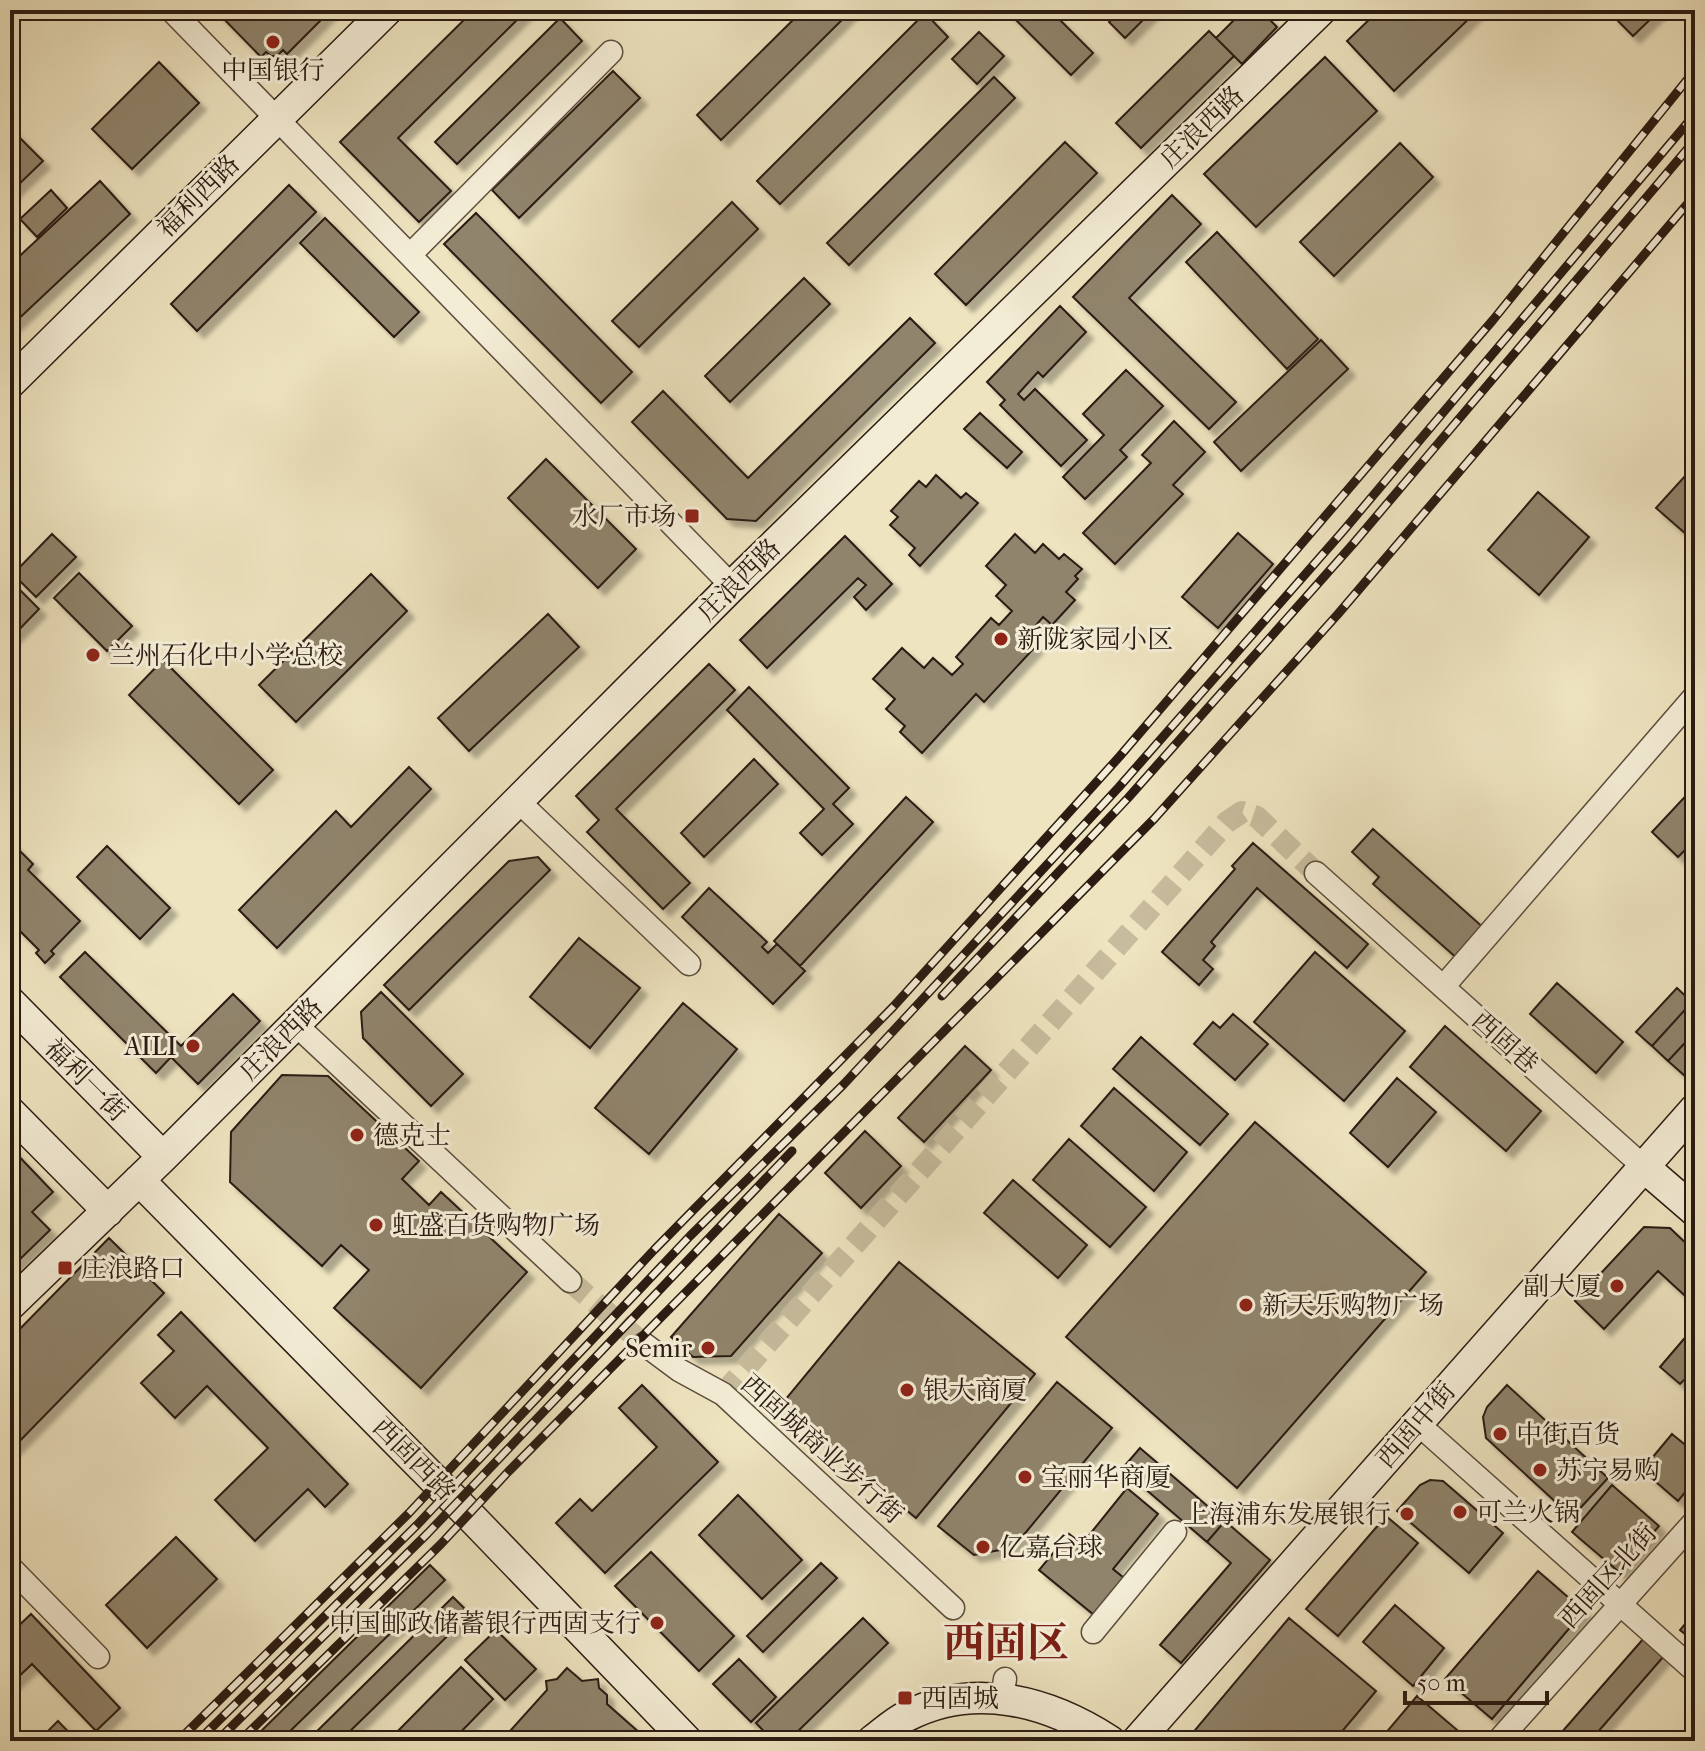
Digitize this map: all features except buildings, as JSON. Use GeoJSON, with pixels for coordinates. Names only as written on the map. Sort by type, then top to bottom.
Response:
{"type":"FeatureCollection","features":[{"type":"Feature","properties":{"kind":"street"},"geometry":{"type":"LineString","coordinates":[[171,10],[732,586]]}},
{"type":"Feature","properties":{"kind":"street","name":"福利西路"},"geometry":{"type":"LineString","coordinates":[[10,383],[387,10]]}},
{"type":"Feature","properties":{"kind":"street","name":"庄浪西路"},"geometry":{"type":"LineString","coordinates":[[108,1211],[732,586],[1321,10]]}},
{"type":"Feature","properties":{"kind":"street"},"geometry":{"type":"LineString","coordinates":[[410,255],[611,52]]}},
{"type":"Feature","properties":{"kind":"street"},"geometry":{"type":"LineString","coordinates":[[1443,987],[1695,696]]}},
{"type":"Feature","properties":{"kind":"street"},"geometry":{"type":"LineString","coordinates":[[518,801],[689,964]]}},
{"type":"Feature","properties":{"kind":"street","name":"西固巷"},"geometry":{"type":"LineString","coordinates":[[1316,873],[1695,1211]]}},
{"type":"Feature","properties":{"kind":"street","name":"福利一街"},"geometry":{"type":"LineString","coordinates":[[10,1002],[163,1157]]}},
{"type":"Feature","properties":{"kind":"street"},"geometry":{"type":"LineString","coordinates":[[295,1024],[570,1281]]}},
{"type":"Feature","properties":{"kind":"street","name":"西固中街"},"geometry":{"type":"LineString","coordinates":[[1137,1741],[1695,1109]]}},
{"type":"Feature","properties":{"kind":"street"},"geometry":{"type":"LineString","coordinates":[[10,1112],[108,1211],[10,1305]]}},
{"type":"Feature","properties":{"kind":"street","name":"西固西路"},"geometry":{"type":"LineString","coordinates":[[139,1180],[687,1741]]}},
{"type":"Feature","properties":{"kind":"street","name":"西固城商业步行街"},"geometry":{"type":"LineString","coordinates":[[644,1344],[679,1370],[723,1394],[953,1608]]}},
{"type":"Feature","properties":{"kind":"street"},"geometry":{"type":"LineString","coordinates":[[1417,1423],[1695,1671]]}},
{"type":"Feature","properties":{"kind":"street","name":"西固区北街"},"geometry":{"type":"LineString","coordinates":[[1498,1741],[1695,1521]]}},
{"type":"Feature","properties":{"kind":"street"},"geometry":{"type":"LineString","coordinates":[[1093,1632],[1175,1532]]}},
{"type":"Feature","properties":{"kind":"street"},"geometry":{"type":"LineString","coordinates":[[10,1567],[98,1657]]}},
{"type":"Feature","properties":{"kind":"street"},"geometry":{"type":"LineString","coordinates":[[872,1741],[905,1716],[947,1700],[1003,1689],[1029,1703],[1058,1712],[1110,1741]]}},
{"type":"Feature","properties":{"kind":"tunnel"},"geometry":{"type":"LineString","coordinates":[[723,1394],[1227,822],[1242,812],[1257,817],[1316,873]]}},
{"type":"Feature","properties":{"kind":"tunnel"},"geometry":{"type":"LineString","coordinates":[[570,1281],[644,1344]]}},
{"type":"Feature","properties":{"kind":"railway"},"geometry":{"type":"LineString","coordinates":[[178,1741],[409,1513],[654,1250],[893,1007],[1120,756],[1493,320],[1695,70]]}},
{"type":"Feature","properties":{"kind":"railway"},"geometry":{"type":"LineString","coordinates":[[198,1741],[417,1525],[690,1236],[844,1084],[1119,787],[1344,530],[1695,114]]}},
{"type":"Feature","properties":{"kind":"railway"},"geometry":{"type":"LineString","coordinates":[[942,996],[1128,798],[1353,544],[1695,140]]}},
{"type":"Feature","properties":{"kind":"railway"},"geometry":{"type":"LineString","coordinates":[[240,1741],[441,1544],[508,1472],[1154,819],[1338,614],[1695,195]]}},
{"type":"Feature","properties":{"kind":"railway"},"geometry":{"type":"LineString","coordinates":[[217,1741],[428,1533],[792,1151]]}},
{"type":"Feature","properties":{"kind":"place","name":"中国银行"},"geometry":{"type":"Point","coordinates":[273,42]}},
{"type":"Feature","properties":{"kind":"place","name":"水厂市场"},"geometry":{"type":"Point","coordinates":[692,516]}},
{"type":"Feature","properties":{"kind":"place","name":"新陇家园小区"},"geometry":{"type":"Point","coordinates":[1001,639]}},
{"type":"Feature","properties":{"kind":"place","name":"兰州石化中小学总校"},"geometry":{"type":"Point","coordinates":[93,655]}},
{"type":"Feature","properties":{"kind":"place","name":"AILI"},"geometry":{"type":"Point","coordinates":[193,1046]}},
{"type":"Feature","properties":{"kind":"place","name":"德克士"},"geometry":{"type":"Point","coordinates":[357,1135]}},
{"type":"Feature","properties":{"kind":"place","name":"虹盛百货购物广场"},"geometry":{"type":"Point","coordinates":[376,1225]}},
{"type":"Feature","properties":{"kind":"place","name":"庄浪路口"},"geometry":{"type":"Point","coordinates":[65,1268]}},
{"type":"Feature","properties":{"kind":"place","name":"副大厦"},"geometry":{"type":"Point","coordinates":[1617,1286]}},
{"type":"Feature","properties":{"kind":"place","name":"新天乐购物广场"},"geometry":{"type":"Point","coordinates":[1246,1305]}},
{"type":"Feature","properties":{"kind":"place","name":"Semir"},"geometry":{"type":"Point","coordinates":[708,1348]}},
{"type":"Feature","properties":{"kind":"place","name":"银大商厦"},"geometry":{"type":"Point","coordinates":[907,1390]}},
{"type":"Feature","properties":{"kind":"place","name":"中街百货"},"geometry":{"type":"Point","coordinates":[1500,1434]}},
{"type":"Feature","properties":{"kind":"place","name":"苏宁易购"},"geometry":{"type":"Point","coordinates":[1540,1470]}},
{"type":"Feature","properties":{"kind":"place","name":"宝丽华商厦"},"geometry":{"type":"Point","coordinates":[1025,1477]}},
{"type":"Feature","properties":{"kind":"place","name":"可兰火锅"},"geometry":{"type":"Point","coordinates":[1460,1512]}},
{"type":"Feature","properties":{"kind":"place","name":"上海浦东发展银行"},"geometry":{"type":"Point","coordinates":[1407,1514]}},
{"type":"Feature","properties":{"kind":"place","name":"亿嘉台球"},"geometry":{"type":"Point","coordinates":[983,1547]}},
{"type":"Feature","properties":{"kind":"place","name":"中国邮政储蓄银行西固支行"},"geometry":{"type":"Point","coordinates":[657,1623]}},
{"type":"Feature","properties":{"kind":"place","name":"西固城"},"geometry":{"type":"Point","coordinates":[905,1698]}},
{"type":"Feature","properties":{"kind":"district","name":"西固区"},"geometry":{"type":"Point","coordinates":[1006,1643]}}]}
